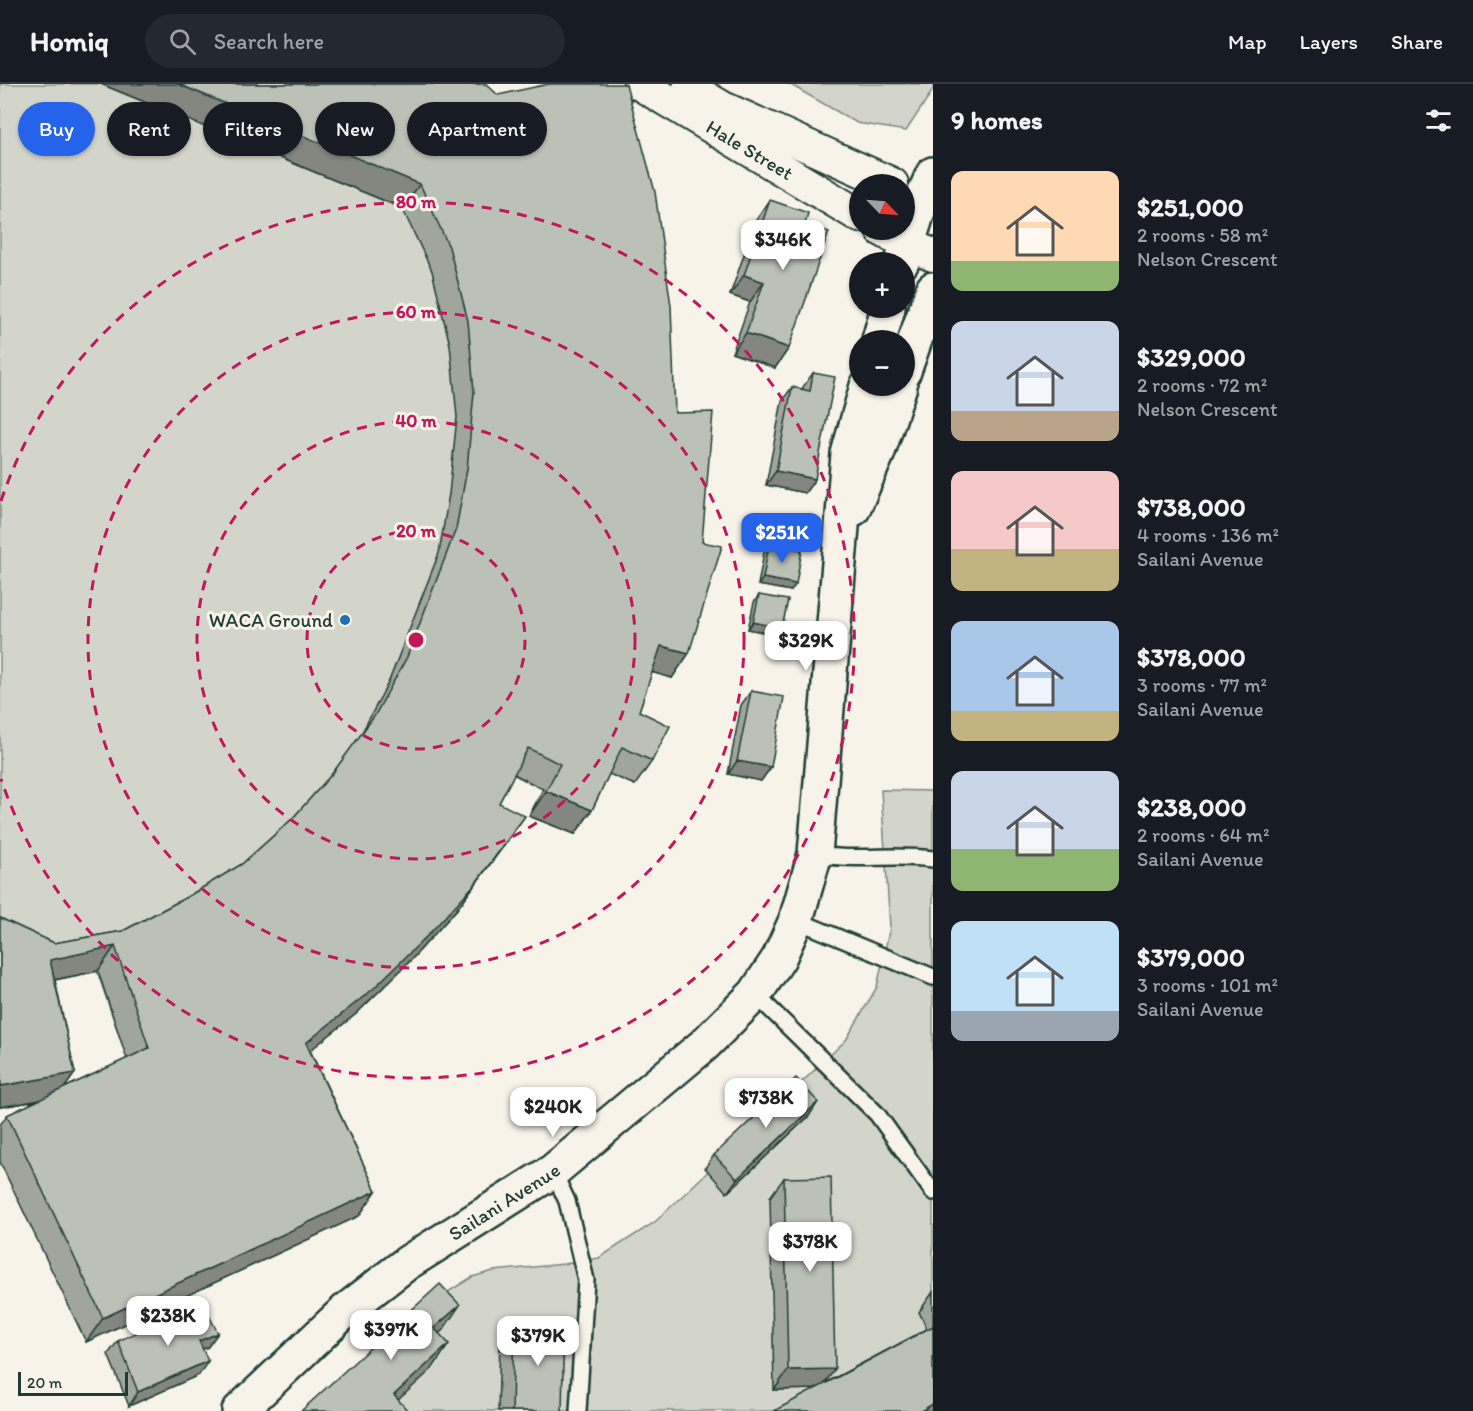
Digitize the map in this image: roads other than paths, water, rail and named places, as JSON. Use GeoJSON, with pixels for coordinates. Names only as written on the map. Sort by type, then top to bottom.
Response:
{"type":"FeatureCollection","features":[{"type":"Feature","properties":{"kind":"street","name":"Hale Street"},"geometry":{"type":"LineString","coordinates":[[640,84],[849,209]]}},
{"type":"Feature","properties":{"kind":"street","name":"Hale Street"},"geometry":{"type":"LineString","coordinates":[[683,84],[723,108],[870,174]]}},
{"type":"Feature","properties":{"kind":"street"},"geometry":{"type":"LineString","coordinates":[[906,248],[923,192]]}},
{"type":"Feature","properties":{"kind":"street"},"geometry":{"type":"LineString","coordinates":[[915,340],[933,289]]}},
{"type":"Feature","properties":{"kind":"street","name":"Sailani Avenue"},"geometry":{"type":"LineString","coordinates":[[239,1411],[345,1311],[407,1263],[553,1171],[704,1045],[755,994],[779,958],[796,920],[815,854],[820,816],[848,454],[864,396]]}},
{"type":"Feature","properties":{"kind":"street"},"geometry":{"type":"LineString","coordinates":[[843,532],[878,452],[897,396]]}},
{"type":"Feature","properties":{"kind":"lane"},"geometry":{"type":"LineString","coordinates":[[815,854],[838,859],[908,855],[933,859]]}},
{"type":"Feature","properties":{"kind":"lane"},"geometry":{"type":"LineString","coordinates":[[796,920],[933,977]]}},
{"type":"Feature","properties":{"kind":"lane"},"geometry":{"type":"LineString","coordinates":[[755,994],[878,1114],[933,1192]]}},
{"type":"Feature","properties":{"kind":"lane"},"geometry":{"type":"LineString","coordinates":[[553,1171],[567,1201],[586,1280],[578,1411]]}},
{"type":"Feature","properties":{"kind":"place","name":"WACA Ground"},"geometry":{"type":"Point","coordinates":[345,620]}}]}
